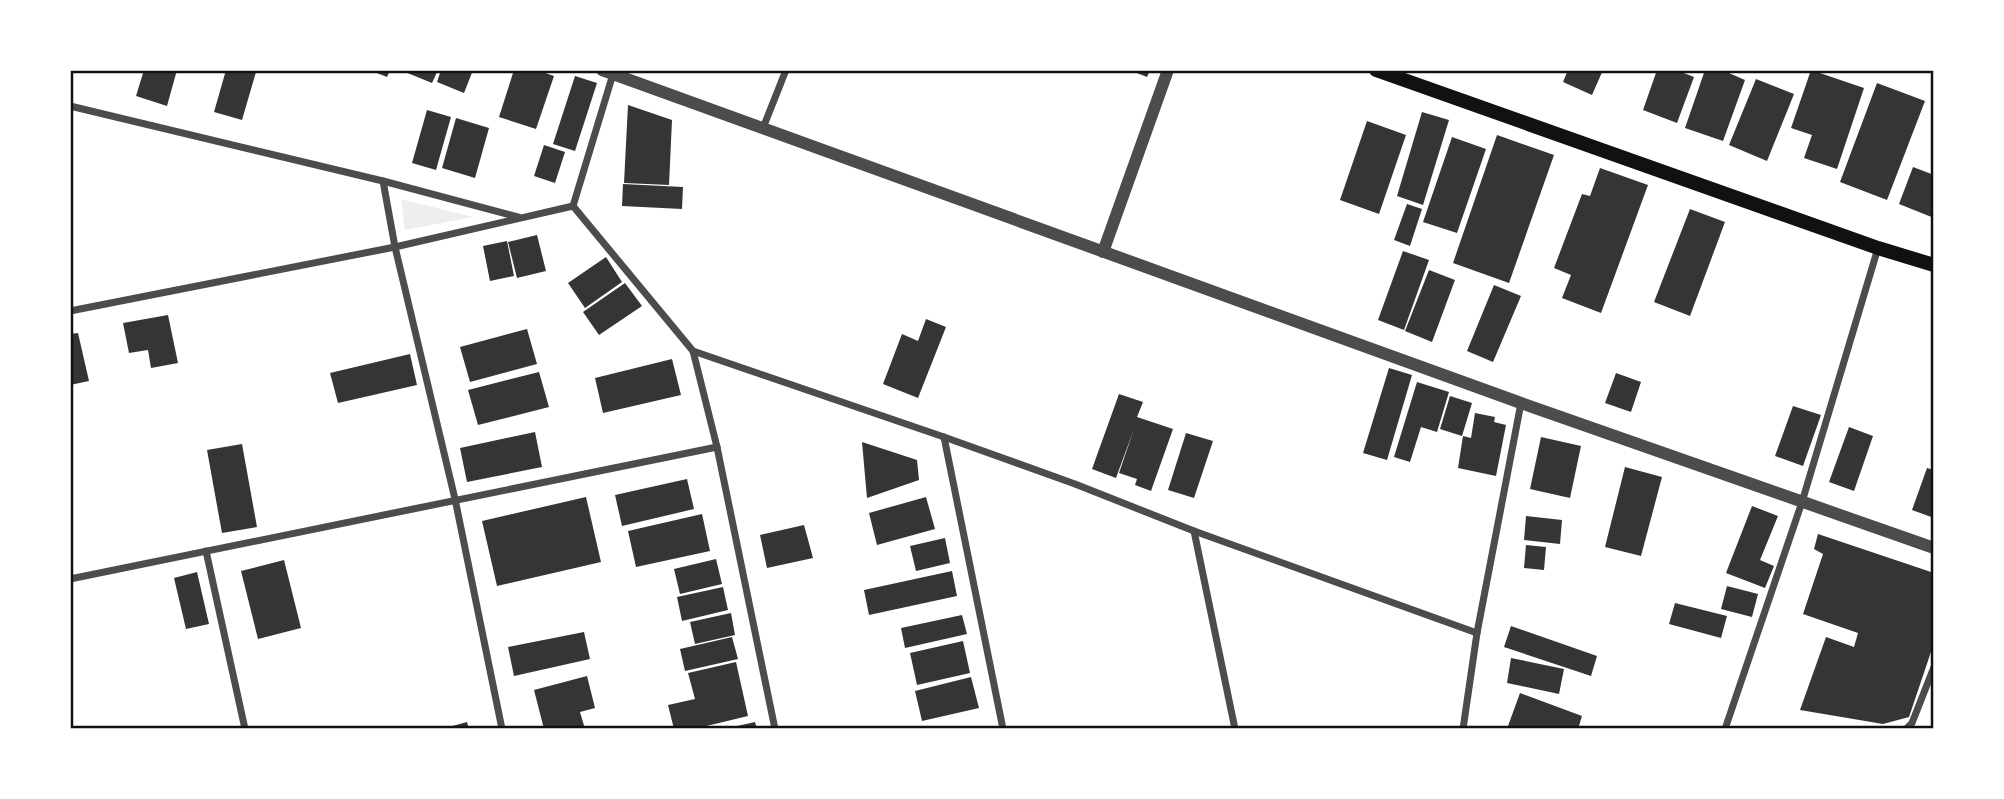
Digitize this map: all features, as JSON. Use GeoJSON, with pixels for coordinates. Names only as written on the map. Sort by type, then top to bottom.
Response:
{"type":"FeatureCollection","features":[{"type":"Feature","properties":{"kind":"main road"},"geometry":{"type":"LineString","coordinates":[[1376,70],[1400,74],[1878,248],[1934,265]]}},
{"type":"Feature","properties":{"kind":"street"},"geometry":{"type":"LineString","coordinates":[[763,128],[786,70]]}},
{"type":"Feature","properties":{"kind":"street"},"geometry":{"type":"LineString","coordinates":[[1103,253],[1168,70]]}},
{"type":"Feature","properties":{"kind":"street"},"geometry":{"type":"LineString","coordinates":[[573,206],[608,72],[1103,253],[1934,548]]}},
{"type":"Feature","properties":{"kind":"street"},"geometry":{"type":"LineString","coordinates":[[70,106],[383,181],[518,217]]}},
{"type":"Feature","properties":{"kind":"street"},"geometry":{"type":"LineString","coordinates":[[383,181],[395,247],[455,499],[502,729]]}},
{"type":"Feature","properties":{"kind":"street"},"geometry":{"type":"LineString","coordinates":[[70,311],[395,247],[573,206]]}},
{"type":"Feature","properties":{"kind":"street"},"geometry":{"type":"LineString","coordinates":[[573,206],[693,351],[717,447],[775,729]]}},
{"type":"Feature","properties":{"kind":"street"},"geometry":{"type":"LineString","coordinates":[[1725,729],[1802,502],[1878,248]]}},
{"type":"Feature","properties":{"kind":"street"},"geometry":{"type":"LineString","coordinates":[[693,351],[944,437],[1477,633]]}},
{"type":"Feature","properties":{"kind":"street"},"geometry":{"type":"LineString","coordinates":[[1463,729],[1477,633],[1521,403]]}},
{"type":"Feature","properties":{"kind":"street"},"geometry":{"type":"LineString","coordinates":[[944,437],[1003,729]]}},
{"type":"Feature","properties":{"kind":"street"},"geometry":{"type":"LineString","coordinates":[[70,579],[717,447]]}},
{"type":"Feature","properties":{"kind":"street"},"geometry":{"type":"LineString","coordinates":[[1194,531],[1236,729]]}},
{"type":"Feature","properties":{"kind":"street"},"geometry":{"type":"LineString","coordinates":[[206,551],[245,729]]}},
{"type":"Feature","properties":{"kind":"street"},"geometry":{"type":"LineString","coordinates":[[1906,729],[1912,723],[1934,667]]}},
{"type":"Feature","properties":{"kind":"shaded area"},"geometry":{"type":"Polygon","coordinates":[[[401,199],[473,217],[405,230],[401,199]]]}},
{"type":"Feature","properties":{"kind":"building"},"geometry":{"type":"Polygon","coordinates":[[[144,70],[177,70],[167,106],[136,96],[144,70]]]}},
{"type":"Feature","properties":{"kind":"building"},"geometry":{"type":"Polygon","coordinates":[[[226,70],[256,72],[242,120],[214,112],[226,70]]]}},
{"type":"Feature","properties":{"kind":"building"},"geometry":{"type":"Polygon","coordinates":[[[369,70],[390,70],[387,77],[369,70]]]}},
{"type":"Feature","properties":{"kind":"building"},"geometry":{"type":"Polygon","coordinates":[[[400,70],[438,70],[432,83],[400,70]]]}},
{"type":"Feature","properties":{"kind":"building"},"geometry":{"type":"Polygon","coordinates":[[[441,70],[473,70],[464,93],[437,82],[441,70]]]}},
{"type":"Feature","properties":{"kind":"building"},"geometry":{"type":"Polygon","coordinates":[[[514,70],[537,70],[554,76],[536,129],[499,117],[514,70]]]}},
{"type":"Feature","properties":{"kind":"building"},"geometry":{"type":"Polygon","coordinates":[[[1129,70],[1150,70],[1147,77],[1129,70]]]}},
{"type":"Feature","properties":{"kind":"building"},"geometry":{"type":"Polygon","coordinates":[[[1568,70],[1603,70],[1592,95],[1563,82],[1568,70]]]}},
{"type":"Feature","properties":{"kind":"building"},"geometry":{"type":"Polygon","coordinates":[[[1657,70],[1676,70],[1694,77],[1677,123],[1643,110],[1657,70]]]}},
{"type":"Feature","properties":{"kind":"building"},"geometry":{"type":"Polygon","coordinates":[[[1705,70],[1722,70],[1745,80],[1723,141],[1685,128],[1705,70]]]}},
{"type":"Feature","properties":{"kind":"building"},"geometry":{"type":"Polygon","coordinates":[[[1811,70],[1864,88],[1837,169],[1804,158],[1812,135],[1791,128],[1811,70]]]}},
{"type":"Feature","properties":{"kind":"building"},"geometry":{"type":"Polygon","coordinates":[[[575,76],[597,83],[575,151],[553,144],[575,76]]]}},
{"type":"Feature","properties":{"kind":"building"},"geometry":{"type":"Polygon","coordinates":[[[1756,79],[1794,94],[1767,161],[1729,145],[1756,79]]]}},
{"type":"Feature","properties":{"kind":"building"},"geometry":{"type":"Polygon","coordinates":[[[1877,83],[1925,101],[1887,200],[1840,182],[1877,83]]]}},
{"type":"Feature","properties":{"kind":"building"},"geometry":{"type":"Polygon","coordinates":[[[628,105],[672,120],[669,185],[624,183],[628,105]]]}},
{"type":"Feature","properties":{"kind":"building"},"geometry":{"type":"Polygon","coordinates":[[[427,110],[451,117],[436,170],[412,163],[427,110]]]}},
{"type":"Feature","properties":{"kind":"building"},"geometry":{"type":"Polygon","coordinates":[[[1422,112],[1449,120],[1423,205],[1397,196],[1422,112]]]}},
{"type":"Feature","properties":{"kind":"building"},"geometry":{"type":"Polygon","coordinates":[[[456,118],[489,128],[475,178],[442,168],[456,118]]]}},
{"type":"Feature","properties":{"kind":"building"},"geometry":{"type":"Polygon","coordinates":[[[1367,121],[1406,135],[1379,214],[1340,200],[1367,121]]]}},
{"type":"Feature","properties":{"kind":"building"},"geometry":{"type":"Polygon","coordinates":[[[1497,135],[1554,155],[1509,283],[1453,263],[1497,135]]]}},
{"type":"Feature","properties":{"kind":"building"},"geometry":{"type":"Polygon","coordinates":[[[1452,137],[1486,149],[1457,233],[1423,222],[1452,137]]]}},
{"type":"Feature","properties":{"kind":"building"},"geometry":{"type":"Polygon","coordinates":[[[544,145],[565,152],[555,183],[534,176],[544,145]]]}},
{"type":"Feature","properties":{"kind":"building"},"geometry":{"type":"Polygon","coordinates":[[[1913,167],[1934,175],[1934,218],[1899,204],[1913,167]]]}},
{"type":"Feature","properties":{"kind":"building"},"geometry":{"type":"Polygon","coordinates":[[[1600,168],[1648,185],[1601,313],[1562,298],[1571,275],[1554,268],[1582,194],[1590,196],[1600,168]]]}},
{"type":"Feature","properties":{"kind":"building"},"geometry":{"type":"Polygon","coordinates":[[[623,184],[683,187],[682,209],[622,206],[623,184]]]}},
{"type":"Feature","properties":{"kind":"building"},"geometry":{"type":"Polygon","coordinates":[[[1407,204],[1422,209],[1410,246],[1394,240],[1407,204]]]}},
{"type":"Feature","properties":{"kind":"building"},"geometry":{"type":"Polygon","coordinates":[[[1690,209],[1725,222],[1690,316],[1654,302],[1690,209]]]}},
{"type":"Feature","properties":{"kind":"building"},"geometry":{"type":"Polygon","coordinates":[[[537,235],[546,271],[517,278],[508,242],[537,235]]]}},
{"type":"Feature","properties":{"kind":"building"},"geometry":{"type":"Polygon","coordinates":[[[507,241],[514,276],[490,281],[483,246],[507,241]]]}},
{"type":"Feature","properties":{"kind":"building"},"geometry":{"type":"Polygon","coordinates":[[[1403,251],[1429,260],[1404,330],[1378,320],[1403,251]]]}},
{"type":"Feature","properties":{"kind":"building"},"geometry":{"type":"Polygon","coordinates":[[[606,257],[622,282],[585,308],[568,283],[606,257]]]}},
{"type":"Feature","properties":{"kind":"building"},"geometry":{"type":"Polygon","coordinates":[[[1429,270],[1455,280],[1432,342],[1405,331],[1429,270]]]}},
{"type":"Feature","properties":{"kind":"building"},"geometry":{"type":"Polygon","coordinates":[[[625,283],[642,306],[599,335],[583,312],[625,283]]]}},
{"type":"Feature","properties":{"kind":"building"},"geometry":{"type":"Polygon","coordinates":[[[1494,285],[1521,296],[1493,362],[1467,351],[1494,285]]]}},
{"type":"Feature","properties":{"kind":"building"},"geometry":{"type":"Polygon","coordinates":[[[168,315],[178,363],[151,368],[148,350],[129,353],[123,323],[168,315]]]}},
{"type":"Feature","properties":{"kind":"building"},"geometry":{"type":"Polygon","coordinates":[[[926,319],[946,327],[918,398],[883,384],[902,334],[918,341],[926,319]]]}},
{"type":"Feature","properties":{"kind":"building"},"geometry":{"type":"Polygon","coordinates":[[[527,329],[537,364],[470,382],[460,347],[527,329]]]}},
{"type":"Feature","properties":{"kind":"building"},"geometry":{"type":"Polygon","coordinates":[[[78,333],[89,381],[70,385],[70,334],[78,333]]]}},
{"type":"Feature","properties":{"kind":"building"},"geometry":{"type":"Polygon","coordinates":[[[410,354],[417,385],[338,403],[330,373],[410,354]]]}},
{"type":"Feature","properties":{"kind":"building"},"geometry":{"type":"Polygon","coordinates":[[[672,359],[681,395],[603,413],[595,378],[672,359]]]}},
{"type":"Feature","properties":{"kind":"building"},"geometry":{"type":"Polygon","coordinates":[[[1389,368],[1412,375],[1387,460],[1363,453],[1389,368]]]}},
{"type":"Feature","properties":{"kind":"building"},"geometry":{"type":"Polygon","coordinates":[[[539,372],[549,407],[478,425],[468,390],[539,372]]]}},
{"type":"Feature","properties":{"kind":"building"},"geometry":{"type":"Polygon","coordinates":[[[1616,373],[1641,382],[1631,412],[1605,403],[1616,373]]]}},
{"type":"Feature","properties":{"kind":"building"},"geometry":{"type":"Polygon","coordinates":[[[1417,382],[1449,392],[1437,432],[1421,427],[1410,462],[1394,457],[1417,382]]]}},
{"type":"Feature","properties":{"kind":"building"},"geometry":{"type":"Polygon","coordinates":[[[1119,394],[1143,402],[1137,417],[1173,429],[1151,491],[1135,485],[1137,479],[1119,473],[1134,429],[1116,478],[1092,469],[1119,394]]]}},
{"type":"Feature","properties":{"kind":"building"},"geometry":{"type":"Polygon","coordinates":[[[1450,396],[1472,403],[1462,436],[1440,429],[1450,396]]]}},
{"type":"Feature","properties":{"kind":"building"},"geometry":{"type":"Polygon","coordinates":[[[1793,406],[1821,415],[1803,466],[1775,456],[1793,406]]]}},
{"type":"Feature","properties":{"kind":"building"},"geometry":{"type":"Polygon","coordinates":[[[1475,413],[1495,417],[1494,422],[1506,425],[1496,476],[1458,468],[1463,436],[1471,438],[1475,413]]]}},
{"type":"Feature","properties":{"kind":"building"},"geometry":{"type":"Polygon","coordinates":[[[1849,427],[1873,436],[1854,491],[1829,482],[1849,427]]]}},
{"type":"Feature","properties":{"kind":"building"},"geometry":{"type":"Polygon","coordinates":[[[535,432],[542,467],[467,482],[460,448],[535,432]]]}},
{"type":"Feature","properties":{"kind":"building"},"geometry":{"type":"Polygon","coordinates":[[[1186,433],[1213,441],[1194,498],[1168,490],[1186,433]]]}},
{"type":"Feature","properties":{"kind":"building"},"geometry":{"type":"Polygon","coordinates":[[[1541,437],[1581,446],[1570,498],[1530,489],[1541,437]]]}},
{"type":"Feature","properties":{"kind":"building"},"geometry":{"type":"Polygon","coordinates":[[[862,442],[917,460],[919,480],[867,498],[862,442]]]}},
{"type":"Feature","properties":{"kind":"building"},"geometry":{"type":"Polygon","coordinates":[[[242,444],[257,527],[222,533],[207,450],[242,444]]]}},
{"type":"Feature","properties":{"kind":"building"},"geometry":{"type":"Polygon","coordinates":[[[1625,467],[1662,477],[1641,556],[1605,547],[1625,467]]]}},
{"type":"Feature","properties":{"kind":"building"},"geometry":{"type":"Polygon","coordinates":[[[1927,468],[1934,470],[1934,518],[1912,510],[1927,468]]]}},
{"type":"Feature","properties":{"kind":"building"},"geometry":{"type":"Polygon","coordinates":[[[687,479],[694,509],[622,526],[615,495],[687,479]]]}},
{"type":"Feature","properties":{"kind":"building"},"geometry":{"type":"Polygon","coordinates":[[[586,497],[601,562],[497,586],[482,521],[586,497]]]}},
{"type":"Feature","properties":{"kind":"building"},"geometry":{"type":"Polygon","coordinates":[[[926,497],[935,529],[877,545],[869,513],[926,497]]]}},
{"type":"Feature","properties":{"kind":"building"},"geometry":{"type":"Polygon","coordinates":[[[1752,506],[1778,516],[1760,560],[1774,566],[1765,588],[1726,573],[1752,506]]]}},
{"type":"Feature","properties":{"kind":"building"},"geometry":{"type":"Polygon","coordinates":[[[702,514],[710,551],[636,567],[628,531],[702,514]]]}},
{"type":"Feature","properties":{"kind":"building"},"geometry":{"type":"Polygon","coordinates":[[[1526,516],[1562,520],[1560,544],[1524,540],[1526,516]]]}},
{"type":"Feature","properties":{"kind":"building"},"geometry":{"type":"Polygon","coordinates":[[[804,525],[813,558],[767,568],[760,535],[804,525]]]}},
{"type":"Feature","properties":{"kind":"building"},"geometry":{"type":"Polygon","coordinates":[[[1818,534],[1934,573],[1934,643],[1909,717],[1883,724],[1800,710],[1826,637],[1854,647],[1858,633],[1803,614],[1823,554],[1814,549],[1818,534]]]}},
{"type":"Feature","properties":{"kind":"building"},"geometry":{"type":"Polygon","coordinates":[[[945,538],[950,563],[916,571],[910,546],[945,538]]]}},
{"type":"Feature","properties":{"kind":"building"},"geometry":{"type":"Polygon","coordinates":[[[1526,545],[1546,547],[1544,570],[1524,568],[1526,545]]]}},
{"type":"Feature","properties":{"kind":"building"},"geometry":{"type":"Polygon","coordinates":[[[716,559],[722,584],[680,594],[674,569],[716,559]]]}},
{"type":"Feature","properties":{"kind":"building"},"geometry":{"type":"Polygon","coordinates":[[[284,560],[301,628],[258,639],[241,571],[284,560]]]}},
{"type":"Feature","properties":{"kind":"building"},"geometry":{"type":"Polygon","coordinates":[[[952,571],[957,596],[869,615],[864,590],[952,571]]]}},
{"type":"Feature","properties":{"kind":"building"},"geometry":{"type":"Polygon","coordinates":[[[197,572],[209,624],[186,629],[174,578],[197,572]]]}},
{"type":"Feature","properties":{"kind":"building"},"geometry":{"type":"Polygon","coordinates":[[[1727,586],[1758,594],[1752,617],[1721,609],[1727,586]]]}},
{"type":"Feature","properties":{"kind":"building"},"geometry":{"type":"Polygon","coordinates":[[[723,587],[728,610],[682,621],[677,597],[723,587]]]}},
{"type":"Feature","properties":{"kind":"building"},"geometry":{"type":"Polygon","coordinates":[[[1675,603],[1727,616],[1721,638],[1669,624],[1675,603]]]}},
{"type":"Feature","properties":{"kind":"building"},"geometry":{"type":"Polygon","coordinates":[[[731,613],[735,635],[695,644],[690,622],[731,613]]]}},
{"type":"Feature","properties":{"kind":"building"},"geometry":{"type":"Polygon","coordinates":[[[962,615],[967,634],[905,648],[901,628],[962,615]]]}},
{"type":"Feature","properties":{"kind":"building"},"geometry":{"type":"Polygon","coordinates":[[[1511,626],[1597,656],[1591,676],[1504,647],[1511,626]]]}},
{"type":"Feature","properties":{"kind":"building"},"geometry":{"type":"Polygon","coordinates":[[[584,632],[590,659],[514,676],[508,647],[584,632]]]}},
{"type":"Feature","properties":{"kind":"building"},"geometry":{"type":"Polygon","coordinates":[[[732,637],[738,659],[685,671],[680,649],[732,637]]]}},
{"type":"Feature","properties":{"kind":"building"},"geometry":{"type":"Polygon","coordinates":[[[963,641],[970,673],[917,685],[910,653],[963,641]]]}},
{"type":"Feature","properties":{"kind":"building"},"geometry":{"type":"Polygon","coordinates":[[[1511,658],[1564,669],[1559,694],[1507,683],[1511,658]]]}},
{"type":"Feature","properties":{"kind":"building"},"geometry":{"type":"Polygon","coordinates":[[[736,662],[748,716],[694,729],[674,729],[668,705],[695,699],[688,673],[736,662]]]}},
{"type":"Feature","properties":{"kind":"building"},"geometry":{"type":"Polygon","coordinates":[[[587,676],[595,708],[580,712],[585,729],[544,729],[534,690],[587,676]]]}},
{"type":"Feature","properties":{"kind":"building"},"geometry":{"type":"Polygon","coordinates":[[[971,677],[979,708],[922,721],[915,691],[971,677]]]}},
{"type":"Feature","properties":{"kind":"building"},"geometry":{"type":"Polygon","coordinates":[[[1520,693],[1582,716],[1578,729],[1517,729],[1508,726],[1520,693]]]}},
{"type":"Feature","properties":{"kind":"building"},"geometry":{"type":"Polygon","coordinates":[[[467,722],[469,729],[445,729],[445,728],[467,722]]]}},
{"type":"Feature","properties":{"kind":"building"},"geometry":{"type":"Polygon","coordinates":[[[755,722],[757,729],[728,729],[728,728],[755,722]]]}}]}
